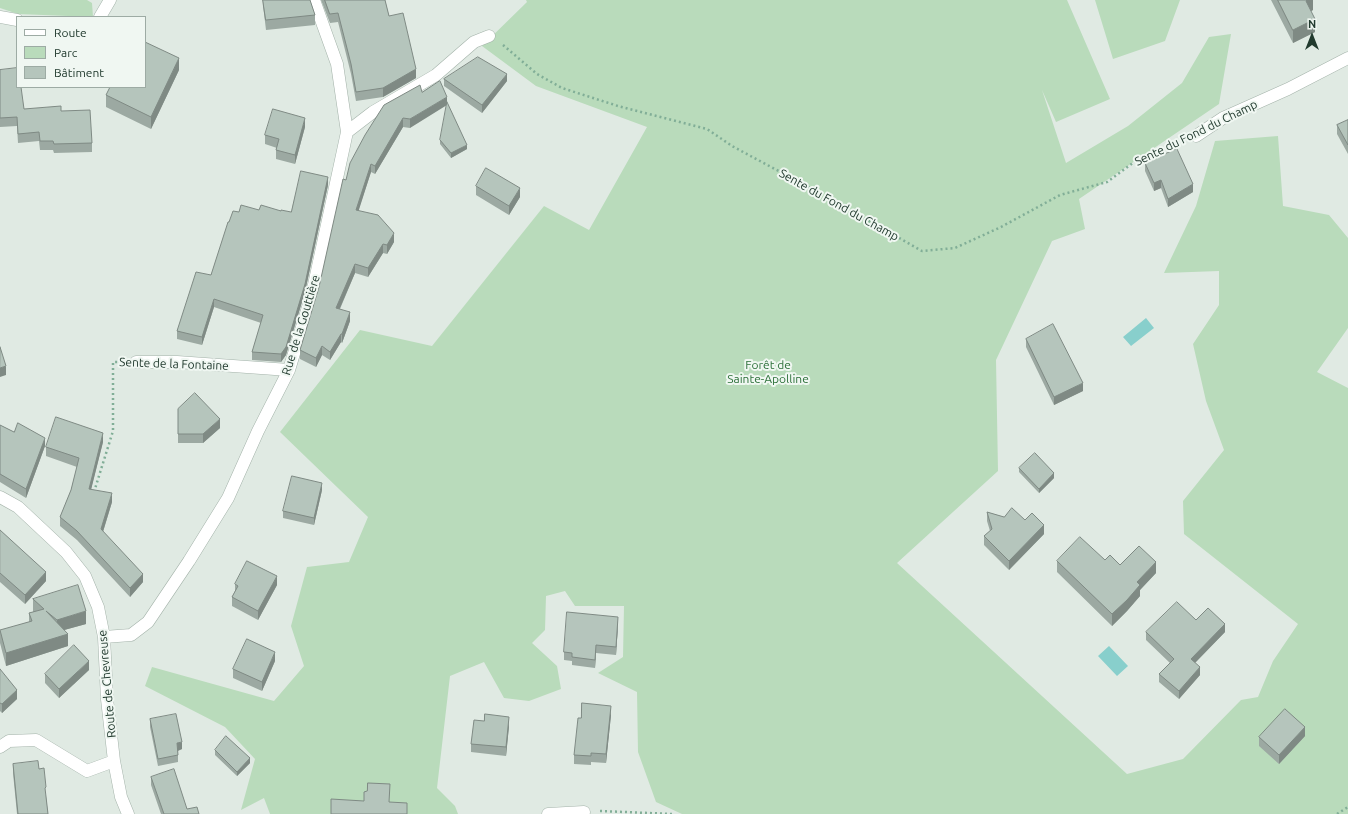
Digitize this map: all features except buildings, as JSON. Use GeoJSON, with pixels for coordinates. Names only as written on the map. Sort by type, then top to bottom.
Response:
{"type":"FeatureCollection","features":[{"type":"Feature","properties":{"kind":"street"},"geometry":{"type":"LineString","coordinates":[[101,16],[110,0]]}},
{"type":"Feature","properties":{"kind":"street","name":"Rue de la Gouttière"},"geometry":{"type":"LineString","coordinates":[[104,638],[131,635],[148,622],[189,561],[228,498],[258,431],[289,370],[312,294],[347,132],[337,64],[314,0]]}},
{"type":"Feature","properties":{"kind":"street"},"geometry":{"type":"LineString","coordinates":[[0,17],[16,20]]}},
{"type":"Feature","properties":{"kind":"street"},"geometry":{"type":"LineString","coordinates":[[347,132],[373,112],[436,75],[474,42],[489,36]]}},
{"type":"Feature","properties":{"kind":"street","name":"Sente du Fond du Champ"},"geometry":{"type":"LineString","coordinates":[[1196,136],[1223,118],[1288,89],[1348,58]]}},
{"type":"Feature","properties":{"kind":"street","name":"Sente de la Fontaine"},"geometry":{"type":"LineString","coordinates":[[136,362],[177,362],[289,370]]}},
{"type":"Feature","properties":{"kind":"street","name":"Route de Chevreuse"},"geometry":{"type":"LineString","coordinates":[[0,497],[18,507],[66,552],[85,576],[98,607],[104,638],[107,699],[114,761],[121,798],[128,814]]}},
{"type":"Feature","properties":{"kind":"street"},"geometry":{"type":"LineString","coordinates":[[0,747],[9,741],[36,740],[87,771],[114,761]]}},
{"type":"Feature","properties":{"kind":"street"},"geometry":{"type":"LineString","coordinates":[[548,814],[584,812]]}},
{"type":"Feature","properties":{"kind":"path","name":"Sente du Fond du Champ"},"geometry":{"type":"LineString","coordinates":[[489,36],[506,47],[537,74],[562,88],[618,106],[707,129],[732,146],[827,197],[922,251],[955,248],[1060,195],[1107,182],[1137,160],[1196,136]]}},
{"type":"Feature","properties":{"kind":"path","name":"Sente de la Fontaine"},"geometry":{"type":"LineString","coordinates":[[94,495],[113,432],[113,362],[136,362]]}},
{"type":"Feature","properties":{"kind":"path"},"geometry":{"type":"LineString","coordinates":[[1337,814],[1348,807]]}},
{"type":"Feature","properties":{"kind":"path"},"geometry":{"type":"LineString","coordinates":[[584,812],[615,811],[673,814]]}},
{"type":"Feature","properties":{"kind":"green space"},"geometry":{"type":"Polygon","coordinates":[[[0,0],[87,0],[92,3],[93,16],[18,14],[0,8],[0,0]]]}},
{"type":"Feature","properties":{"kind":"green space","name":"Forêt de Sainte-Apolline"},"geometry":{"type":"Polygon","coordinates":[[[526,0],[1067,0],[1110,99],[1056,122],[1042,90],[1066,163],[1128,126],[1182,83],[1209,37],[1231,34],[1219,104],[1079,199],[1085,229],[1052,241],[996,360],[998,471],[897,563],[1127,774],[1183,759],[1241,700],[1258,697],[1273,661],[1298,624],[1184,534],[1183,501],[1224,450],[1206,401],[1193,344],[1219,305],[1219,271],[1164,273],[1196,206],[1215,141],[1278,136],[1283,206],[1329,215],[1348,238],[1348,328],[1317,372],[1348,388],[1348,814],[682,814],[656,802],[638,752],[637,692],[598,673],[623,657],[624,606],[575,606],[565,591],[546,596],[545,630],[532,643],[557,666],[561,689],[529,701],[504,698],[484,662],[450,676],[437,788],[455,806],[458,814],[270,814],[264,798],[241,810],[255,759],[225,727],[145,686],[152,667],[274,701],[304,666],[291,626],[307,567],[349,562],[368,517],[280,432],[360,330],[432,346],[544,206],[589,230],[647,127],[536,86],[482,46],[527,2],[526,0]]]}},
{"type":"Feature","properties":{"kind":"green space"},"geometry":{"type":"Polygon","coordinates":[[[1095,0],[1180,0],[1165,41],[1113,59],[1095,0]]]}},
{"type":"Feature","properties":{"kind":"water"},"geometry":{"type":"Polygon","coordinates":[[[1146,318],[1154,328],[1131,346],[1123,337],[1146,318]]]}},
{"type":"Feature","properties":{"kind":"water"},"geometry":{"type":"Polygon","coordinates":[[[1109,646],[1128,666],[1117,676],[1098,656],[1109,646]]]}}]}
